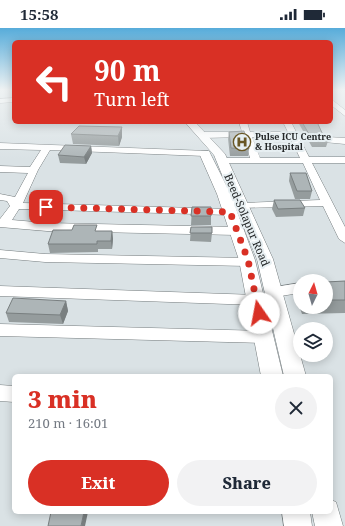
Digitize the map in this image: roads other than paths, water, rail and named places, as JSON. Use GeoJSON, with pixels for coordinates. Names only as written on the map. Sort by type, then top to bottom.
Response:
{"type":"FeatureCollection","features":[{"type":"Feature","properties":{"kind":"main road","name":"Beed-Solapur Road"},"geometry":{"type":"LineString","coordinates":[[181,124],[205,152],[265,259],[294,374]]}},
{"type":"Feature","properties":{"kind":"main road","name":"Beed-Solapur Road"},"geometry":{"type":"LineString","coordinates":[[192,124],[219,154],[222,161],[236,209],[237,231],[248,262],[272,374]]}},
{"type":"Feature","properties":{"kind":"main road"},"geometry":{"type":"LineString","coordinates":[[296,514],[298,526]]}},
{"type":"Feature","properties":{"kind":"main road"},"geometry":{"type":"LineString","coordinates":[[326,514],[329,526]]}},
{"type":"Feature","properties":{"kind":"street"},"geometry":{"type":"LineString","coordinates":[[244,124],[256,161]]}},
{"type":"Feature","properties":{"kind":"street"},"geometry":{"type":"LineString","coordinates":[[288,124],[345,239]]}},
{"type":"Feature","properties":{"kind":"street"},"geometry":{"type":"LineString","coordinates":[[202,135],[293,134]]}},
{"type":"Feature","properties":{"kind":"street"},"geometry":{"type":"LineString","coordinates":[[327,140],[345,141]]}},
{"type":"Feature","properties":{"kind":"street"},"geometry":{"type":"LineString","coordinates":[[0,146],[205,152]]}},
{"type":"Feature","properties":{"kind":"street"},"geometry":{"type":"LineString","coordinates":[[2,223],[16,206],[33,173],[32,170],[47,148]]}},
{"type":"Feature","properties":{"kind":"street"},"geometry":{"type":"LineString","coordinates":[[222,161],[345,160]]}},
{"type":"Feature","properties":{"kind":"street"},"geometry":{"type":"LineString","coordinates":[[0,169],[32,170]]}},
{"type":"Feature","properties":{"kind":"street"},"geometry":{"type":"LineString","coordinates":[[0,197],[11,198],[16,206]]}},
{"type":"Feature","properties":{"kind":"street"},"geometry":{"type":"LineString","coordinates":[[16,206],[236,209],[327,203]]}},
{"type":"Feature","properties":{"kind":"street"},"geometry":{"type":"LineString","coordinates":[[2,223],[47,227],[237,231]]}},
{"type":"Feature","properties":{"kind":"street"},"geometry":{"type":"LineString","coordinates":[[0,254],[45,258],[248,262]]}},
{"type":"Feature","properties":{"kind":"street"},"geometry":{"type":"LineString","coordinates":[[274,292],[293,289]]}},
{"type":"Feature","properties":{"kind":"street"},"geometry":{"type":"LineString","coordinates":[[0,291],[256,300]]}},
{"type":"Feature","properties":{"kind":"street"},"geometry":{"type":"LineString","coordinates":[[0,330],[264,337]]}},
{"type":"Feature","properties":{"kind":"street"},"geometry":{"type":"LineString","coordinates":[[0,393],[12,394]]}},
{"type":"Feature","properties":{"kind":"place","name":"Pulse ICU Centre & Hospital"},"geometry":{"type":"Point","coordinates":[242,142]}}]}
